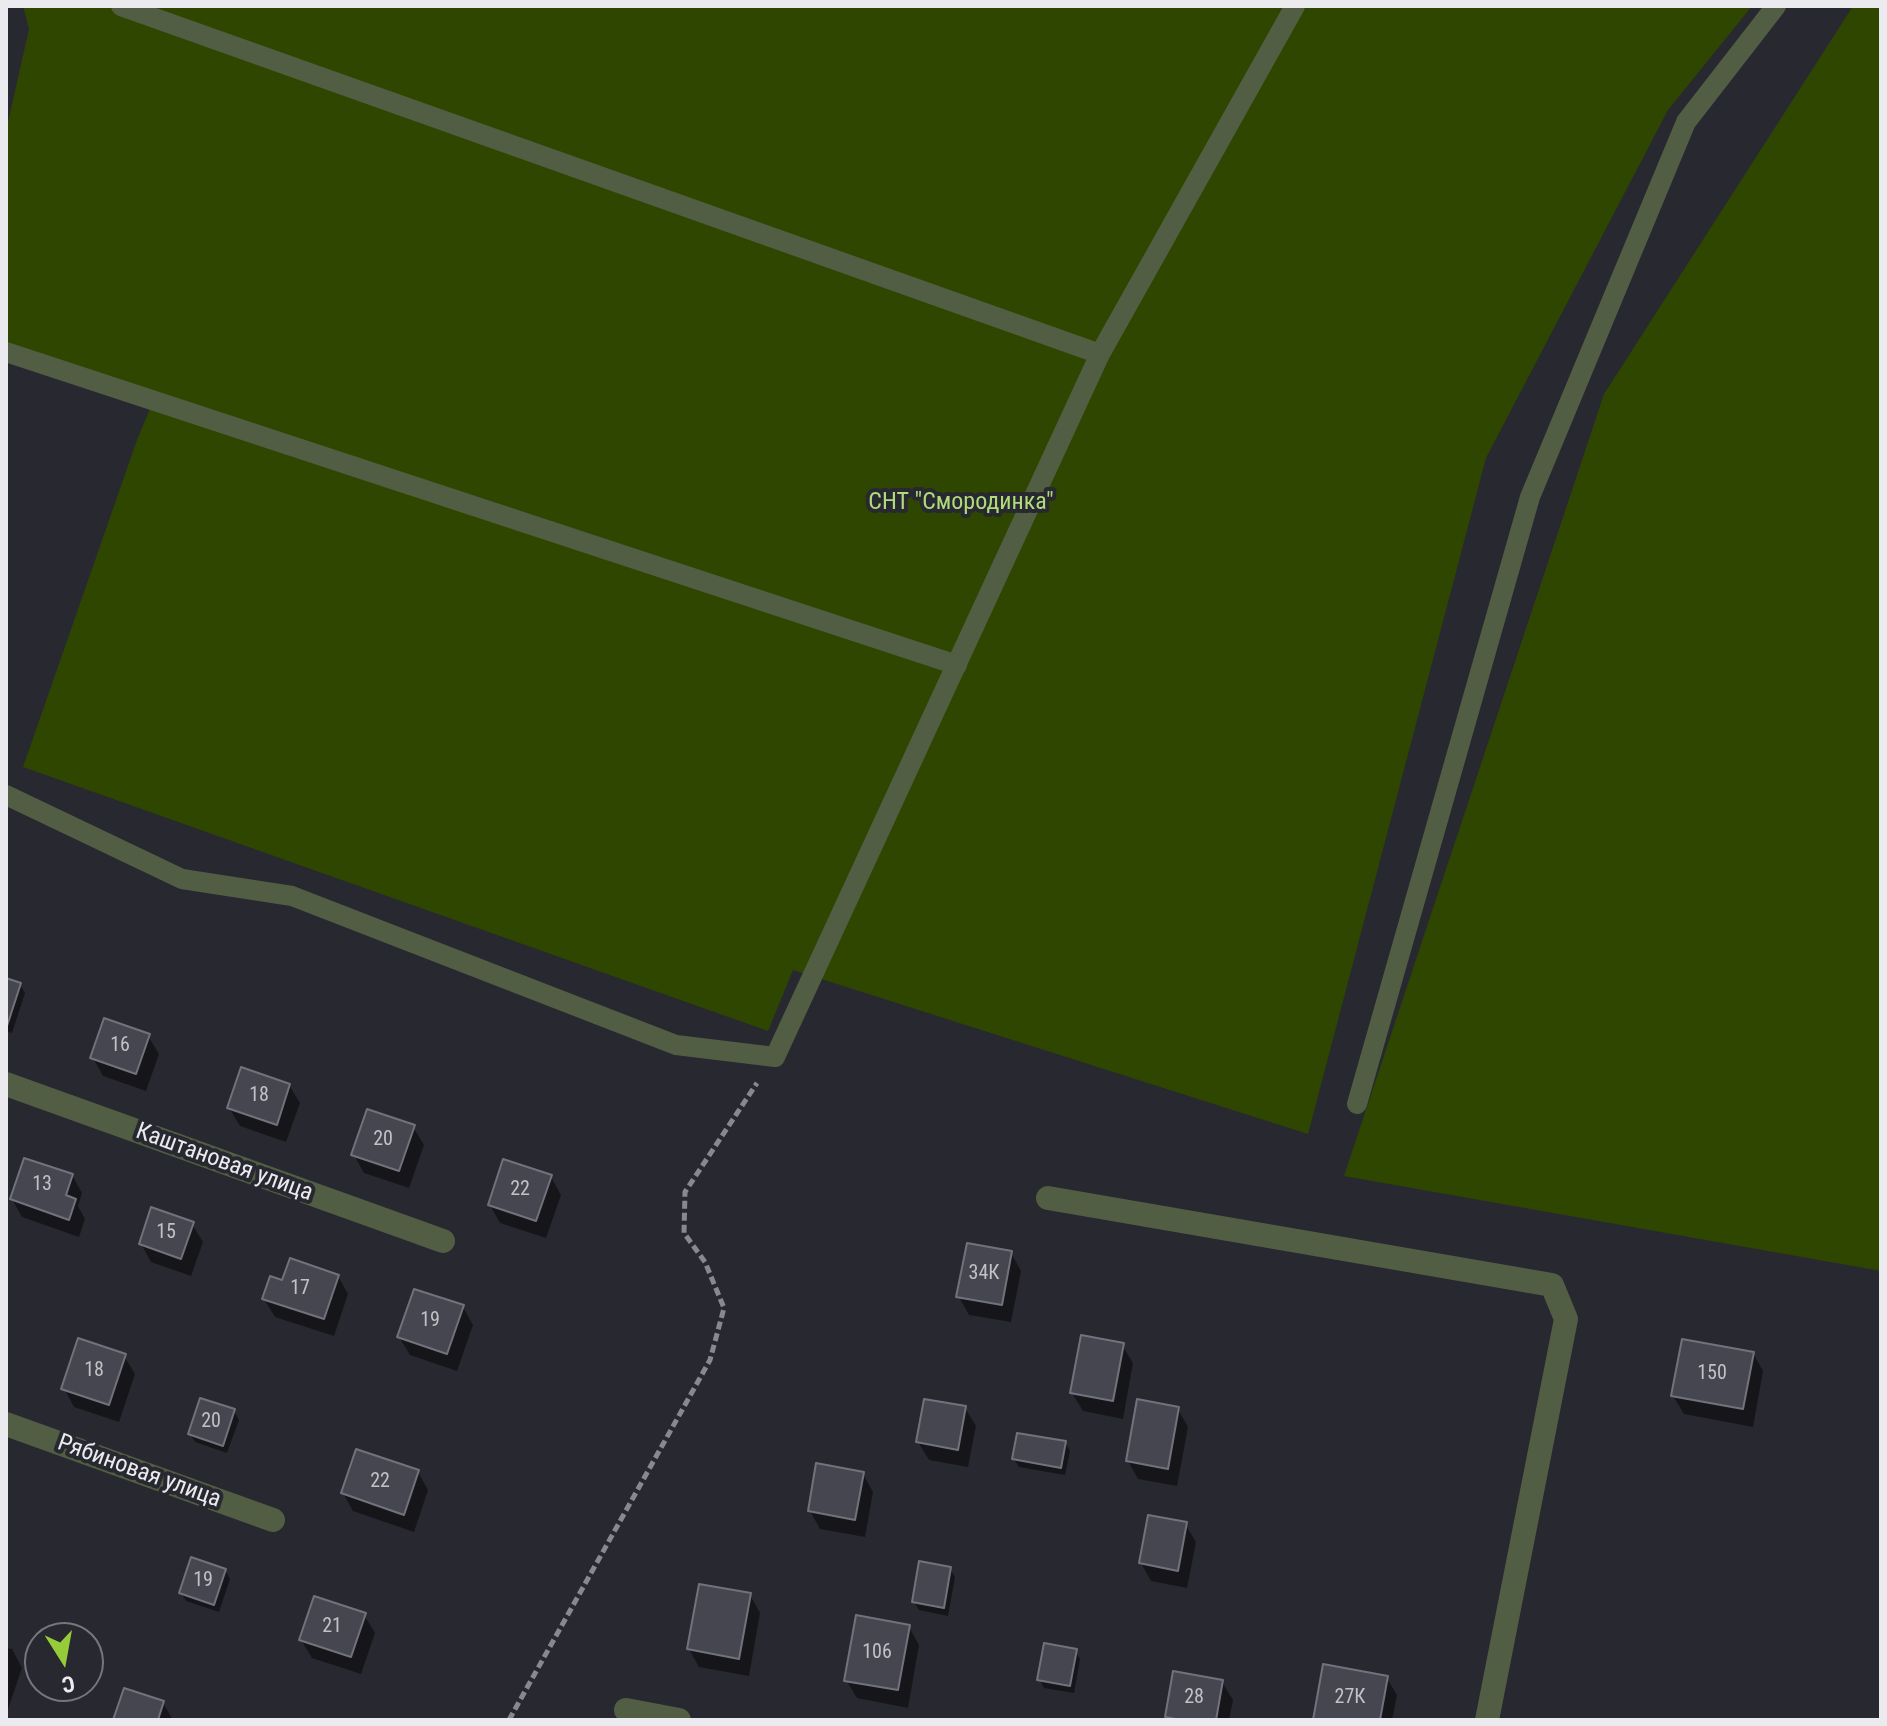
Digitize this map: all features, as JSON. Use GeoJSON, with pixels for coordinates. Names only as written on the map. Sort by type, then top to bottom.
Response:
{"type":"FeatureCollection","features":[{"type":"Feature","properties":{"kind":"street","name":"Каштановая улица"},"geometry":{"type":"LineString","coordinates":[[6,1084],[443,1241]]}},
{"type":"Feature","properties":{"kind":"street"},"geometry":{"type":"LineString","coordinates":[[1048,1198],[1552,1285],[1566,1319],[1487,1720]]}},
{"type":"Feature","properties":{"kind":"street","name":"Рябиновая улица"},"geometry":{"type":"LineString","coordinates":[[6,1424],[273,1520]]}},
{"type":"Feature","properties":{"kind":"street"},"geometry":{"type":"LineString","coordinates":[[626,1710],[679,1720]]}},
{"type":"Feature","properties":{"kind":"lane"},"geometry":{"type":"LineString","coordinates":[[121,6],[1100,354]]}},
{"type":"Feature","properties":{"kind":"lane"},"geometry":{"type":"LineString","coordinates":[[6,795],[182,879],[292,896],[676,1045],[775,1057],[1100,354],[1295,6]]}},
{"type":"Feature","properties":{"kind":"lane"},"geometry":{"type":"LineString","coordinates":[[1357,1104],[1530,497],[1686,122],[1776,6]]}},
{"type":"Feature","properties":{"kind":"lane"},"geometry":{"type":"LineString","coordinates":[[6,352],[957,665]]}},
{"type":"Feature","properties":{"kind":"path"},"geometry":{"type":"LineString","coordinates":[[509,1720],[710,1360],[724,1308],[705,1262],[684,1233],[685,1192],[775,1057]]}},
{"type":"Feature","properties":{"kind":"green space","name":"СНТ \"Смородинка\""},"geometry":{"type":"Polygon","coordinates":[[[23,6],[1752,6],[1668,110],[1486,458],[1308,1134],[793,970],[768,1031],[23,767],[154,399],[6,360],[6,131],[29,29],[23,6]]]}},
{"type":"Feature","properties":{"kind":"green space"},"geometry":{"type":"Polygon","coordinates":[[[1853,6],[1881,6],[1881,1271],[1344,1176],[1604,394],[1853,6]]]}},
{"type":"Feature","properties":{"kind":"building"},"geometry":{"type":"Polygon","coordinates":[[[6,978],[21,983],[7,1026],[6,1026],[6,978]]]}},
{"type":"Feature","properties":{"kind":"building"},"geometry":{"type":"Polygon","coordinates":[[[104,1018],[150,1034],[136,1074],[90,1058],[104,1018]]]}},
{"type":"Feature","properties":{"kind":"building"},"geometry":{"type":"Polygon","coordinates":[[[241,1067],[290,1084],[277,1125],[227,1108],[241,1067]]]}},
{"type":"Feature","properties":{"kind":"building"},"geometry":{"type":"Polygon","coordinates":[[[367,1109],[415,1125],[399,1171],[351,1155],[367,1109]]]}},
{"type":"Feature","properties":{"kind":"building"},"geometry":{"type":"Polygon","coordinates":[[[24,1158],[73,1174],[66,1195],[76,1199],[69,1220],[10,1199],[24,1158]]]}},
{"type":"Feature","properties":{"kind":"building"},"geometry":{"type":"Polygon","coordinates":[[[503,1159],[552,1175],[536,1221],[488,1205],[503,1159]]]}},
{"type":"Feature","properties":{"kind":"building"},"geometry":{"type":"Polygon","coordinates":[[[151,1207],[194,1222],[181,1259],[139,1244],[151,1207]]]}},
{"type":"Feature","properties":{"kind":"building"},"geometry":{"type":"Polygon","coordinates":[[[967,1243],[1012,1251],[1002,1305],[956,1297],[967,1243]]]}},
{"type":"Feature","properties":{"kind":"building"},"geometry":{"type":"Polygon","coordinates":[[[290,1258],[339,1275],[324,1319],[262,1299],[270,1276],[282,1280],[290,1258]]]}},
{"type":"Feature","properties":{"kind":"building"},"geometry":{"type":"Polygon","coordinates":[[[414,1289],[464,1305],[447,1354],[397,1337],[414,1289]]]}},
{"type":"Feature","properties":{"kind":"building"},"geometry":{"type":"Polygon","coordinates":[[[1081,1335],[1124,1343],[1113,1401],[1070,1393],[1081,1335]]]}},
{"type":"Feature","properties":{"kind":"building"},"geometry":{"type":"Polygon","coordinates":[[[78,1338],[126,1354],[109,1405],[61,1389],[78,1338]]]}},
{"type":"Feature","properties":{"kind":"building"},"geometry":{"type":"Polygon","coordinates":[[[1682,1339],[1754,1352],[1743,1409],[1671,1396],[1682,1339]]]}},
{"type":"Feature","properties":{"kind":"building"},"geometry":{"type":"Polygon","coordinates":[[[200,1398],[235,1409],[223,1446],[188,1434],[200,1398]]]}},
{"type":"Feature","properties":{"kind":"building"},"geometry":{"type":"Polygon","coordinates":[[[924,1399],[966,1406],[958,1450],[916,1442],[924,1399]]]}},
{"type":"Feature","properties":{"kind":"building"},"geometry":{"type":"Polygon","coordinates":[[[1137,1399],[1179,1407],[1168,1469],[1126,1461],[1137,1399]]]}},
{"type":"Feature","properties":{"kind":"building"},"geometry":{"type":"Polygon","coordinates":[[[1017,1433],[1066,1441],[1061,1468],[1012,1459],[1017,1433]]]}},
{"type":"Feature","properties":{"kind":"building"},"geometry":{"type":"Polygon","coordinates":[[[356,1449],[419,1470],[404,1515],[341,1493],[356,1449]]]}},
{"type":"Feature","properties":{"kind":"building"},"geometry":{"type":"Polygon","coordinates":[[[816,1463],[864,1472],[855,1520],[808,1511],[816,1463]]]}},
{"type":"Feature","properties":{"kind":"building"},"geometry":{"type":"Polygon","coordinates":[[[1148,1515],[1187,1522],[1178,1571],[1139,1563],[1148,1515]]]}},
{"type":"Feature","properties":{"kind":"building"},"geometry":{"type":"Polygon","coordinates":[[[191,1557],[226,1569],[214,1605],[179,1593],[191,1557]]]}},
{"type":"Feature","properties":{"kind":"building"},"geometry":{"type":"Polygon","coordinates":[[[919,1561],[951,1567],[944,1608],[912,1602],[919,1561]]]}},
{"type":"Feature","properties":{"kind":"building"},"geometry":{"type":"Polygon","coordinates":[[[699,1584],[751,1593],[739,1659],[687,1649],[699,1584]]]}},
{"type":"Feature","properties":{"kind":"building"},"geometry":{"type":"Polygon","coordinates":[[[314,1596],[366,1613],[351,1657],[299,1640],[314,1596]]]}},
{"type":"Feature","properties":{"kind":"building"},"geometry":{"type":"Polygon","coordinates":[[[856,1615],[910,1625],[898,1690],[844,1681],[856,1615]]]}},
{"type":"Feature","properties":{"kind":"building"},"geometry":{"type":"Polygon","coordinates":[[[1044,1643],[1077,1649],[1070,1686],[1037,1680],[1044,1643]]]}},
{"type":"Feature","properties":{"kind":"building"},"geometry":{"type":"Polygon","coordinates":[[[1323,1664],[1388,1676],[1380,1720],[1313,1720],[1323,1664]]]}},
{"type":"Feature","properties":{"kind":"building"},"geometry":{"type":"Polygon","coordinates":[[[1173,1671],[1223,1680],[1216,1720],[1165,1717],[1173,1671]]]}},
{"type":"Feature","properties":{"kind":"building"},"geometry":{"type":"Polygon","coordinates":[[[124,1688],[164,1701],[158,1720],[113,1720],[124,1688]]]}}]}
